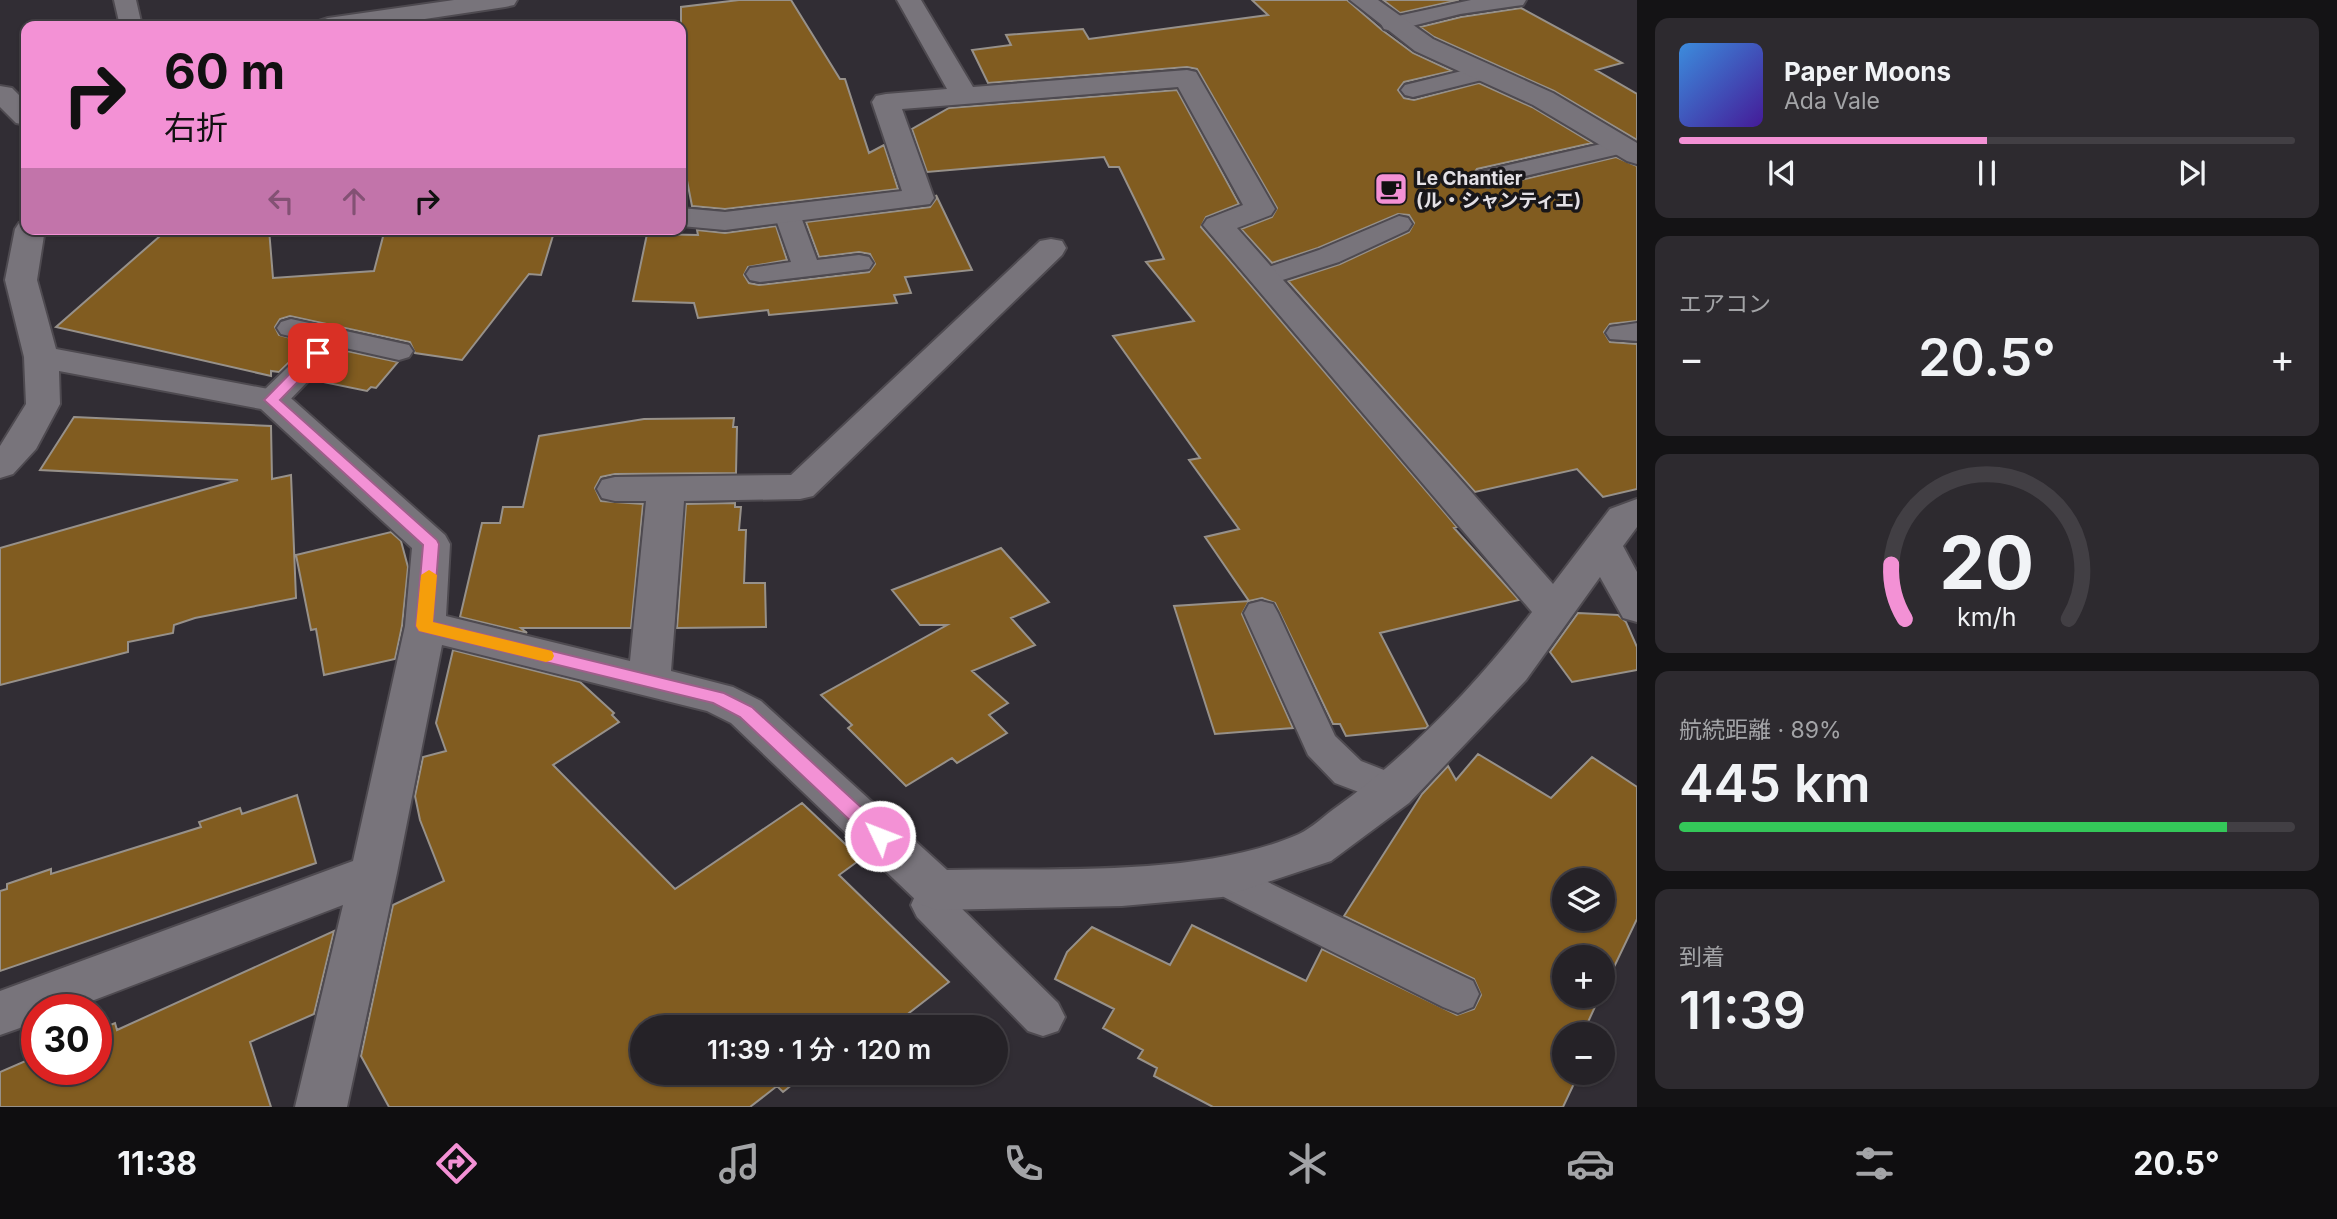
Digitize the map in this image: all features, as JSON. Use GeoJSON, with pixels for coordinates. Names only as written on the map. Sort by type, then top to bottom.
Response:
{"type":"FeatureCollection","features":[{"type":"Feature","properties":{"kind":"street"},"geometry":{"type":"LineString","coordinates":[[350,21],[417,6],[504,0],[503,21]]}},
{"type":"Feature","properties":{"kind":"street"},"geometry":{"type":"LineString","coordinates":[[909,0],[965,96]]}},
{"type":"Feature","properties":{"kind":"street"},"geometry":{"type":"LineString","coordinates":[[1362,0],[1424,45],[1575,116],[1630,150]]}},
{"type":"Feature","properties":{"kind":"street"},"geometry":{"type":"LineString","coordinates":[[686,218],[725,221],[919,198],[886,102],[1187,78],[1260,209],[1218,225],[1554,611]]}},
{"type":"Feature","properties":{"kind":"street"},"geometry":{"type":"LineString","coordinates":[[10,92],[21,109]]}},
{"type":"Feature","properties":{"kind":"street"},"geometry":{"type":"LineString","coordinates":[[0,466],[18,449],[43,404],[41,357],[11,283],[28,235]]}},
{"type":"Feature","properties":{"kind":"street"},"geometry":{"type":"LineString","coordinates":[[615,489],[800,487],[1051,248]]}},
{"type":"Feature","properties":{"kind":"street"},"geometry":{"type":"LineString","coordinates":[[41,357],[272,400],[431,544],[425,626],[374,873],[321,1107]]}},
{"type":"Feature","properties":{"kind":"street"},"geometry":{"type":"LineString","coordinates":[[649,681],[666,489]]}},
{"type":"Feature","properties":{"kind":"street"},"geometry":{"type":"LineString","coordinates":[[425,626],[718,698],[746,712],[937,890],[1122,886],[1222,877],[1315,848],[1393,790],[1511,668],[1623,519],[1637,512]]}},
{"type":"Feature","properties":{"kind":"street"},"geometry":{"type":"LineString","coordinates":[[1603,545],[1637,608]]}},
{"type":"Feature","properties":{"kind":"street"},"geometry":{"type":"LineString","coordinates":[[0,1013],[374,873]]}},
{"type":"Feature","properties":{"kind":"lane"},"geometry":{"type":"LineString","coordinates":[[125,0],[130,21]]}},
{"type":"Feature","properties":{"kind":"lane"},"geometry":{"type":"LineString","coordinates":[[1392,24],[1460,8],[1515,0]]}},
{"type":"Feature","properties":{"kind":"lane"},"geometry":{"type":"LineString","coordinates":[[1413,90],[1486,72]]}},
{"type":"Feature","properties":{"kind":"lane"},"geometry":{"type":"LineString","coordinates":[[1487,177],[1630,150]]}},
{"type":"Feature","properties":{"kind":"lane"},"geometry":{"type":"LineString","coordinates":[[788,214],[807,269]]}},
{"type":"Feature","properties":{"kind":"lane"},"geometry":{"type":"LineString","coordinates":[[1264,278],[1329,256],[1399,224]]}},
{"type":"Feature","properties":{"kind":"lane"},"geometry":{"type":"LineString","coordinates":[[760,274],[859,263]]}},
{"type":"Feature","properties":{"kind":"lane"},"geometry":{"type":"LineString","coordinates":[[292,328],[399,351]]}},
{"type":"Feature","properties":{"kind":"lane"},"geometry":{"type":"LineString","coordinates":[[272,400],[334,338]]}},
{"type":"Feature","properties":{"kind":"lane"},"geometry":{"type":"LineString","coordinates":[[1261,613],[1321,745],[1348,772],[1393,790]]}},
{"type":"Feature","properties":{"kind":"lane"},"geometry":{"type":"LineString","coordinates":[[1222,877],[1458,994]]}},
{"type":"Feature","properties":{"kind":"lane"},"geometry":{"type":"LineString","coordinates":[[937,890],[931,905],[1042,1017]]}},
{"type":"Feature","properties":{"kind":"building"},"geometry":{"type":"Polygon","coordinates":[[[739,0],[791,0],[840,79],[845,79],[869,153],[884,145],[898,189],[725,209],[692,206],[686,175],[686,21],[681,21],[681,7],[739,0]]]}},
{"type":"Feature","properties":{"kind":"building"},"geometry":{"type":"Polygon","coordinates":[[[1252,0],[1347,0],[1413,53],[1452,71],[1404,82],[1398,90],[1404,98],[1414,100],[1479,83],[1532,107],[1592,143],[1477,169],[1471,177],[1477,184],[1488,188],[1616,157],[1637,166],[1637,321],[1610,324],[1604,332],[1610,342],[1637,344],[1637,489],[1603,497],[1577,469],[1475,492],[1288,281],[1340,264],[1409,232],[1414,223],[1409,215],[1398,214],[1318,248],[1272,263],[1241,229],[1272,217],[1277,208],[1197,69],[1187,67],[988,83],[972,50],[1011,45],[1006,35],[1083,29],[1089,39],[1268,15],[1252,0]]]}},
{"type":"Feature","properties":{"kind":"building"},"geometry":{"type":"Polygon","coordinates":[[[1383,0],[1459,0],[1400,13],[1383,0]]]}},
{"type":"Feature","properties":{"kind":"building"},"geometry":{"type":"Polygon","coordinates":[[[1521,8],[1622,63],[1596,70],[1637,94],[1637,140],[1554,91],[1434,37],[1420,27],[1461,17],[1521,8]]]}},
{"type":"Feature","properties":{"kind":"building"},"geometry":{"type":"Polygon","coordinates":[[[1177,90],[1239,204],[1206,217],[1201,227],[1457,527],[1454,528],[1519,600],[1380,633],[1428,726],[1426,728],[1346,736],[1340,724],[1333,724],[1275,603],[1262,598],[1249,601],[1205,537],[1239,529],[1189,460],[1200,458],[1113,336],[1194,321],[1146,262],[1164,259],[1119,167],[1109,167],[1104,157],[927,172],[912,129],[949,108],[1177,90]]]}},
{"type":"Feature","properties":{"kind":"building"},"geometry":{"type":"Polygon","coordinates":[[[936,195],[972,270],[905,277],[911,293],[894,295],[897,303],[769,315],[768,310],[698,318],[694,303],[633,301],[647,235],[698,235],[697,230],[725,233],[776,226],[787,260],[748,267],[744,275],[749,283],[759,285],[869,272],[875,264],[870,254],[859,252],[819,257],[806,222],[930,207],[936,195]]]}},
{"type":"Feature","properties":{"kind":"building"},"geometry":{"type":"Polygon","coordinates":[[[161,235],[269,235],[273,278],[374,271],[383,235],[553,235],[541,275],[529,274],[462,360],[415,353],[410,342],[290,316],[280,319],[275,327],[279,335],[309,343],[279,372],[271,371],[271,376],[56,327],[161,235]]]}},
{"type":"Feature","properties":{"kind":"building"},"geometry":{"type":"Polygon","coordinates":[[[342,350],[398,362],[376,388],[371,387],[367,391],[313,380],[342,350]]]}},
{"type":"Feature","properties":{"kind":"building"},"geometry":{"type":"Polygon","coordinates":[[[74,417],[271,426],[272,479],[291,475],[296,598],[195,618],[174,625],[173,633],[128,642],[128,652],[0,685],[0,548],[238,480],[40,470],[74,417]]]}},
{"type":"Feature","properties":{"kind":"building"},"geometry":{"type":"Polygon","coordinates":[[[734,418],[733,427],[737,427],[736,473],[615,474],[601,477],[595,488],[601,501],[643,504],[631,628],[521,628],[527,633],[460,617],[482,523],[500,523],[503,507],[523,507],[539,436],[644,419],[734,418]]]}},
{"type":"Feature","properties":{"kind":"building"},"geometry":{"type":"Polygon","coordinates":[[[735,503],[735,507],[741,507],[739,530],[746,530],[744,583],[765,583],[766,627],[677,628],[686,504],[735,503]]]}},
{"type":"Feature","properties":{"kind":"building"},"geometry":{"type":"Polygon","coordinates":[[[391,532],[401,541],[408,567],[402,626],[395,659],[324,675],[316,629],[311,630],[296,555],[391,532]]]}},
{"type":"Feature","properties":{"kind":"building"},"geometry":{"type":"Polygon","coordinates":[[[1001,548],[1049,602],[1011,618],[1035,645],[972,671],[1008,703],[989,715],[1007,733],[957,763],[952,758],[906,786],[848,728],[852,725],[821,695],[947,625],[920,625],[892,590],[1001,548]]]}},
{"type":"Feature","properties":{"kind":"building"},"geometry":{"type":"Polygon","coordinates":[[[1249,601],[1242,614],[1293,728],[1215,734],[1174,606],[1249,601]]]}},
{"type":"Feature","properties":{"kind":"building"},"geometry":{"type":"Polygon","coordinates":[[[1578,613],[1618,615],[1626,622],[1637,647],[1637,670],[1572,682],[1550,652],[1578,613]]]}},
{"type":"Feature","properties":{"kind":"building"},"geometry":{"type":"Polygon","coordinates":[[[453,650],[580,682],[614,713],[612,715],[619,722],[553,765],[675,889],[802,803],[861,859],[839,875],[949,982],[906,1015],[630,1015],[630,1085],[792,1085],[783,1092],[777,1086],[750,1107],[389,1107],[361,1056],[393,905],[444,881],[420,820],[415,796],[423,757],[446,751],[436,723],[453,650]]]}},
{"type":"Feature","properties":{"kind":"building"},"geometry":{"type":"Polygon","coordinates":[[[1478,754],[1551,798],[1592,757],[1637,787],[1637,919],[1615,965],[1615,945],[1552,945],[1552,1008],[1594,1008],[1588,1022],[1552,1022],[1552,1085],[1573,1085],[1563,1107],[1213,1107],[1154,1076],[1157,1068],[1138,1058],[1143,1050],[1103,1028],[1114,1009],[1055,979],[1067,952],[1092,927],[1170,965],[1192,925],[1306,981],[1322,949],[1457,1015],[1474,1009],[1481,995],[1474,979],[1344,916],[1422,794],[1448,766],[1456,780],[1478,754]]]}},
{"type":"Feature","properties":{"kind":"building"},"geometry":{"type":"Polygon","coordinates":[[[297,795],[316,863],[0,971],[0,891],[7,889],[7,884],[51,869],[51,874],[201,827],[199,822],[240,808],[242,814],[297,795]]]}},
{"type":"Feature","properties":{"kind":"building"},"geometry":{"type":"Polygon","coordinates":[[[334,931],[314,1014],[250,1042],[271,1107],[0,1107],[0,1072],[21,1063],[21,1085],[112,1085],[112,1024],[115,1023],[117,1030],[334,931]]]}},
{"type":"Feature","properties":{"kind":"slow traffic"},"geometry":{"type":"LineString","coordinates":[[429,575],[425,626],[546,656]]}},
{"type":"Feature","properties":{"kind":"place","name":"Le Chantier (ル・シャンティエ)"},"geometry":{"type":"Point","coordinates":[1391,189]}},
{"type":"Feature","properties":{"kind":"route"},"geometry":{"type":"LineString","coordinates":[[318,353],[272,400],[431,544],[425,626],[718,698],[746,712],[880,836]]}}]}
